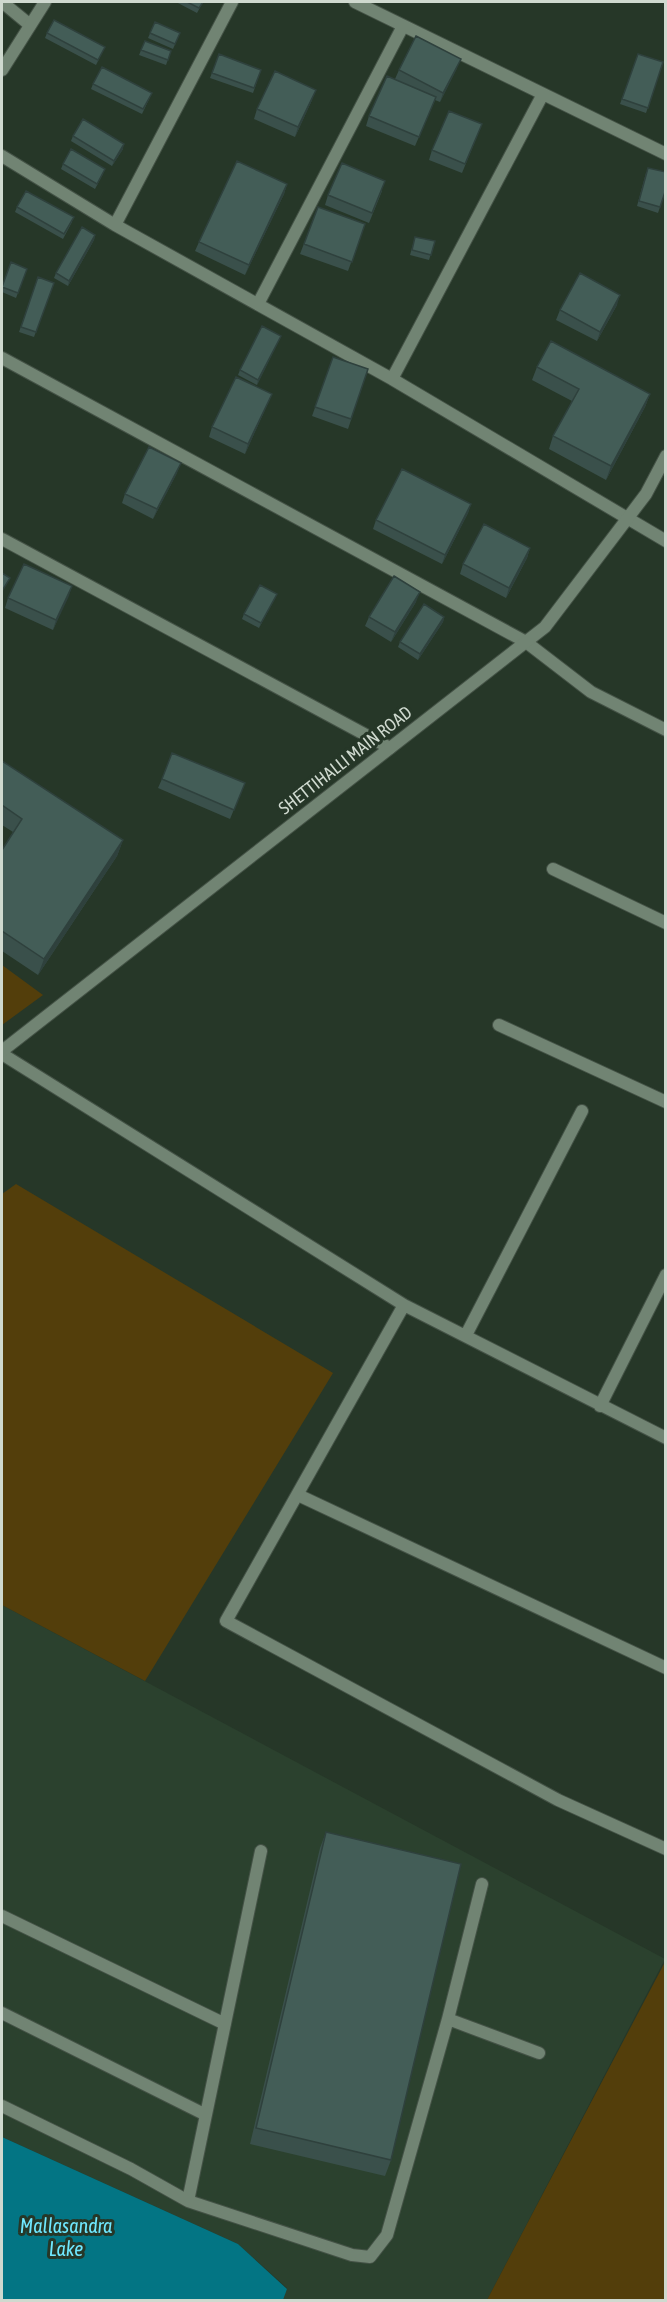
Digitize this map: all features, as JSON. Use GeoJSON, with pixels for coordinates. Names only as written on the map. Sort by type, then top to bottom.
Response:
{"type":"FeatureCollection","features":[{"type":"Feature","properties":{"kind":"street"},"geometry":{"type":"LineString","coordinates":[[2,2],[30,25]]}},
{"type":"Feature","properties":{"kind":"street"},"geometry":{"type":"LineString","coordinates":[[2,70],[45,2]]}},
{"type":"Feature","properties":{"kind":"street"},"geometry":{"type":"LineString","coordinates":[[115,225],[232,2]]}},
{"type":"Feature","properties":{"kind":"street"},"geometry":{"type":"LineString","coordinates":[[355,2],[666,154]]}},
{"type":"Feature","properties":{"kind":"street"},"geometry":{"type":"LineString","coordinates":[[258,304],[402,26]]}},
{"type":"Feature","properties":{"kind":"street"},"geometry":{"type":"LineString","coordinates":[[392,380],[543,94]]}},
{"type":"Feature","properties":{"kind":"street"},"geometry":{"type":"LineString","coordinates":[[2,156],[115,225],[392,380],[666,542]]}},
{"type":"Feature","properties":{"kind":"street"},"geometry":{"type":"LineString","coordinates":[[2,358],[526,642],[591,692],[666,730]]}},
{"type":"Feature","properties":{"kind":"street","name":"SHETTIHALLI MAIN ROAD"},"geometry":{"type":"LineString","coordinates":[[2,1052],[545,627],[646,494],[666,456]]}},
{"type":"Feature","properties":{"kind":"street"},"geometry":{"type":"LineString","coordinates":[[2,539],[390,748]]}},
{"type":"Feature","properties":{"kind":"street"},"geometry":{"type":"LineString","coordinates":[[553,869],[666,923]]}},
{"type":"Feature","properties":{"kind":"street"},"geometry":{"type":"LineString","coordinates":[[499,1025],[666,1102]]}},
{"type":"Feature","properties":{"kind":"street"},"geometry":{"type":"LineString","coordinates":[[2,1052],[404,1305],[666,1438]]}},
{"type":"Feature","properties":{"kind":"street"},"geometry":{"type":"LineString","coordinates":[[466,1335],[582,1111]]}},
{"type":"Feature","properties":{"kind":"street"},"geometry":{"type":"LineString","coordinates":[[600,1406],[666,1275]]}},
{"type":"Feature","properties":{"kind":"street"},"geometry":{"type":"LineString","coordinates":[[404,1305],[226,1621],[558,1800],[666,1849]]}},
{"type":"Feature","properties":{"kind":"street"},"geometry":{"type":"LineString","coordinates":[[298,1495],[666,1668]]}},
{"type":"Feature","properties":{"kind":"street"},"geometry":{"type":"LineString","coordinates":[[188,2202],[261,1851]]}},
{"type":"Feature","properties":{"kind":"street"},"geometry":{"type":"LineString","coordinates":[[2,2106],[131,2169],[188,2202],[352,2255],[370,2257],[387,2235],[448,2019],[482,1884]]}},
{"type":"Feature","properties":{"kind":"street"},"geometry":{"type":"LineString","coordinates":[[2,1916],[225,2024]]}},
{"type":"Feature","properties":{"kind":"street"},"geometry":{"type":"LineString","coordinates":[[2,2013],[206,2115]]}},
{"type":"Feature","properties":{"kind":"street"},"geometry":{"type":"LineString","coordinates":[[448,2019],[539,2053]]}},
{"type":"Feature","properties":{"kind":"shaded area"},"geometry":{"type":"Polygon","coordinates":[[[2,965],[43,995],[2,1025],[2,965]]]}},
{"type":"Feature","properties":{"kind":"shaded area"},"geometry":{"type":"Polygon","coordinates":[[[16,1184],[333,1373],[145,1681],[2,1605],[2,1194],[16,1184]]]}},
{"type":"Feature","properties":{"kind":"shaded area"},"geometry":{"type":"Polygon","coordinates":[[[2,1605],[665,1959],[487,2300],[283,2300],[287,2288],[238,2244],[2,2137],[2,1605]]]}},
{"type":"Feature","properties":{"kind":"shaded area"},"geometry":{"type":"Polygon","coordinates":[[[665,1962],[665,2300],[487,2300],[665,1962]]]}},
{"type":"Feature","properties":{"kind":"water","name":"Mallasandra Lake"},"geometry":{"type":"Polygon","coordinates":[[[2,2137],[238,2244],[287,2289],[283,2300],[2,2300],[2,2137]]]}},
{"type":"Feature","properties":{"kind":"building"},"geometry":{"type":"Polygon","coordinates":[[[187,2],[203,2],[199,8],[187,2]]]}},
{"type":"Feature","properties":{"kind":"building"},"geometry":{"type":"Polygon","coordinates":[[[54,20],[105,47],[98,60],[47,33],[54,20]]]}},
{"type":"Feature","properties":{"kind":"building"},"geometry":{"type":"Polygon","coordinates":[[[155,22],[180,33],[175,44],[150,33],[155,22]]]}},
{"type":"Feature","properties":{"kind":"building"},"geometry":{"type":"Polygon","coordinates":[[[416,36],[461,59],[443,93],[399,70],[416,36]]]}},
{"type":"Feature","properties":{"kind":"building"},"geometry":{"type":"Polygon","coordinates":[[[145,41],[171,51],[168,60],[141,50],[145,41]]]}},
{"type":"Feature","properties":{"kind":"building"},"geometry":{"type":"Polygon","coordinates":[[[219,54],[261,70],[254,88],[212,73],[219,54]]]}},
{"type":"Feature","properties":{"kind":"building"},"geometry":{"type":"Polygon","coordinates":[[[638,54],[663,62],[648,108],[622,99],[638,54]]]}},
{"type":"Feature","properties":{"kind":"building"},"geometry":{"type":"Polygon","coordinates":[[[102,67],[152,93],[143,109],[93,84],[102,67]]]}},
{"type":"Feature","properties":{"kind":"building"},"geometry":{"type":"Polygon","coordinates":[[[275,71],[316,90],[298,127],[257,109],[275,71]]]}},
{"type":"Feature","properties":{"kind":"building"},"geometry":{"type":"Polygon","coordinates":[[[387,76],[436,97],[419,137],[369,116],[387,76]]]}},
{"type":"Feature","properties":{"kind":"building"},"geometry":{"type":"Polygon","coordinates":[[[449,111],[482,124],[465,164],[432,150],[449,111]]]}},
{"type":"Feature","properties":{"kind":"building"},"geometry":{"type":"Polygon","coordinates":[[[83,119],[124,144],[114,161],[73,136],[83,119]]]}},
{"type":"Feature","properties":{"kind":"building"},"geometry":{"type":"Polygon","coordinates":[[[71,149],[105,169],[97,184],[63,164],[71,149]]]}},
{"type":"Feature","properties":{"kind":"building"},"geometry":{"type":"Polygon","coordinates":[[[237,161],[287,184],[249,265],[199,242],[237,161]]]}},
{"type":"Feature","properties":{"kind":"building"},"geometry":{"type":"Polygon","coordinates":[[[342,163],[385,181],[372,213],[328,195],[342,163]]]}},
{"type":"Feature","properties":{"kind":"building"},"geometry":{"type":"Polygon","coordinates":[[[648,168],[666,172],[666,189],[660,207],[639,201],[648,168]]]}},
{"type":"Feature","properties":{"kind":"building"},"geometry":{"type":"Polygon","coordinates":[[[26,191],[74,217],[64,234],[17,207],[26,191]]]}},
{"type":"Feature","properties":{"kind":"building"},"geometry":{"type":"Polygon","coordinates":[[[318,207],[365,224],[352,262],[304,244],[318,207]]]}},
{"type":"Feature","properties":{"kind":"building"},"geometry":{"type":"Polygon","coordinates":[[[82,227],[95,235],[69,281],[56,273],[82,227]]]}},
{"type":"Feature","properties":{"kind":"building"},"geometry":{"type":"Polygon","coordinates":[[[415,237],[435,241],[431,255],[412,250],[415,237]]]}},
{"type":"Feature","properties":{"kind":"building"},"geometry":{"type":"Polygon","coordinates":[[[11,262],[27,269],[18,293],[2,287],[11,262]]]}},
{"type":"Feature","properties":{"kind":"building"},"geometry":{"type":"Polygon","coordinates":[[[580,273],[620,295],[600,332],[560,310],[580,273]]]}},
{"type":"Feature","properties":{"kind":"building"},"geometry":{"type":"Polygon","coordinates":[[[38,277],[54,283],[36,332],[21,327],[38,277]]]}},
{"type":"Feature","properties":{"kind":"building"},"geometry":{"type":"Polygon","coordinates":[[[262,326],[281,336],[258,380],[240,370],[262,326]]]}},
{"type":"Feature","properties":{"kind":"building"},"geometry":{"type":"Polygon","coordinates":[[[551,341],[650,394],[611,466],[553,436],[579,389],[537,367],[551,341]]]}},
{"type":"Feature","properties":{"kind":"building"},"geometry":{"type":"Polygon","coordinates":[[[333,357],[368,369],[351,419],[315,407],[333,357]]]}},
{"type":"Feature","properties":{"kind":"building"},"geometry":{"type":"Polygon","coordinates":[[[236,377],[272,394],[248,444],[212,427],[236,377]]]}},
{"type":"Feature","properties":{"kind":"building"},"geometry":{"type":"Polygon","coordinates":[[[149,447],[181,463],[157,509],[125,494],[149,447]]]}},
{"type":"Feature","properties":{"kind":"building"},"geometry":{"type":"Polygon","coordinates":[[[402,469],[471,504],[445,555],[376,520],[402,469]]]}},
{"type":"Feature","properties":{"kind":"building"},"geometry":{"type":"Polygon","coordinates":[[[484,524],[530,548],[509,588],[463,564],[484,524]]]}},
{"type":"Feature","properties":{"kind":"building"},"geometry":{"type":"Polygon","coordinates":[[[24,564],[72,586],[56,620],[8,598],[24,564]]]}},
{"type":"Feature","properties":{"kind":"building"},"geometry":{"type":"Polygon","coordinates":[[[2,573],[10,578],[2,591],[2,573]]]}},
{"type":"Feature","properties":{"kind":"building"},"geometry":{"type":"Polygon","coordinates":[[[394,576],[420,592],[395,632],[369,617],[394,576]]]}},
{"type":"Feature","properties":{"kind":"building"},"geometry":{"type":"Polygon","coordinates":[[[260,585],[277,594],[261,623],[244,614],[260,585]]]}},
{"type":"Feature","properties":{"kind":"building"},"geometry":{"type":"Polygon","coordinates":[[[424,604],[444,617],[420,654],[400,642],[424,604]]]}},
{"type":"Feature","properties":{"kind":"building"},"geometry":{"type":"Polygon","coordinates":[[[172,753],[245,783],[234,810],[162,779],[172,753]]]}},
{"type":"Feature","properties":{"kind":"building"},"geometry":{"type":"Polygon","coordinates":[[[2,761],[123,840],[44,959],[2,931],[2,850],[22,819],[2,805],[2,761]]]}},
{"type":"Feature","properties":{"kind":"building"},"geometry":{"type":"Polygon","coordinates":[[[326,1832],[461,1864],[391,2160],[256,2128],[326,1832]]]}}]}
